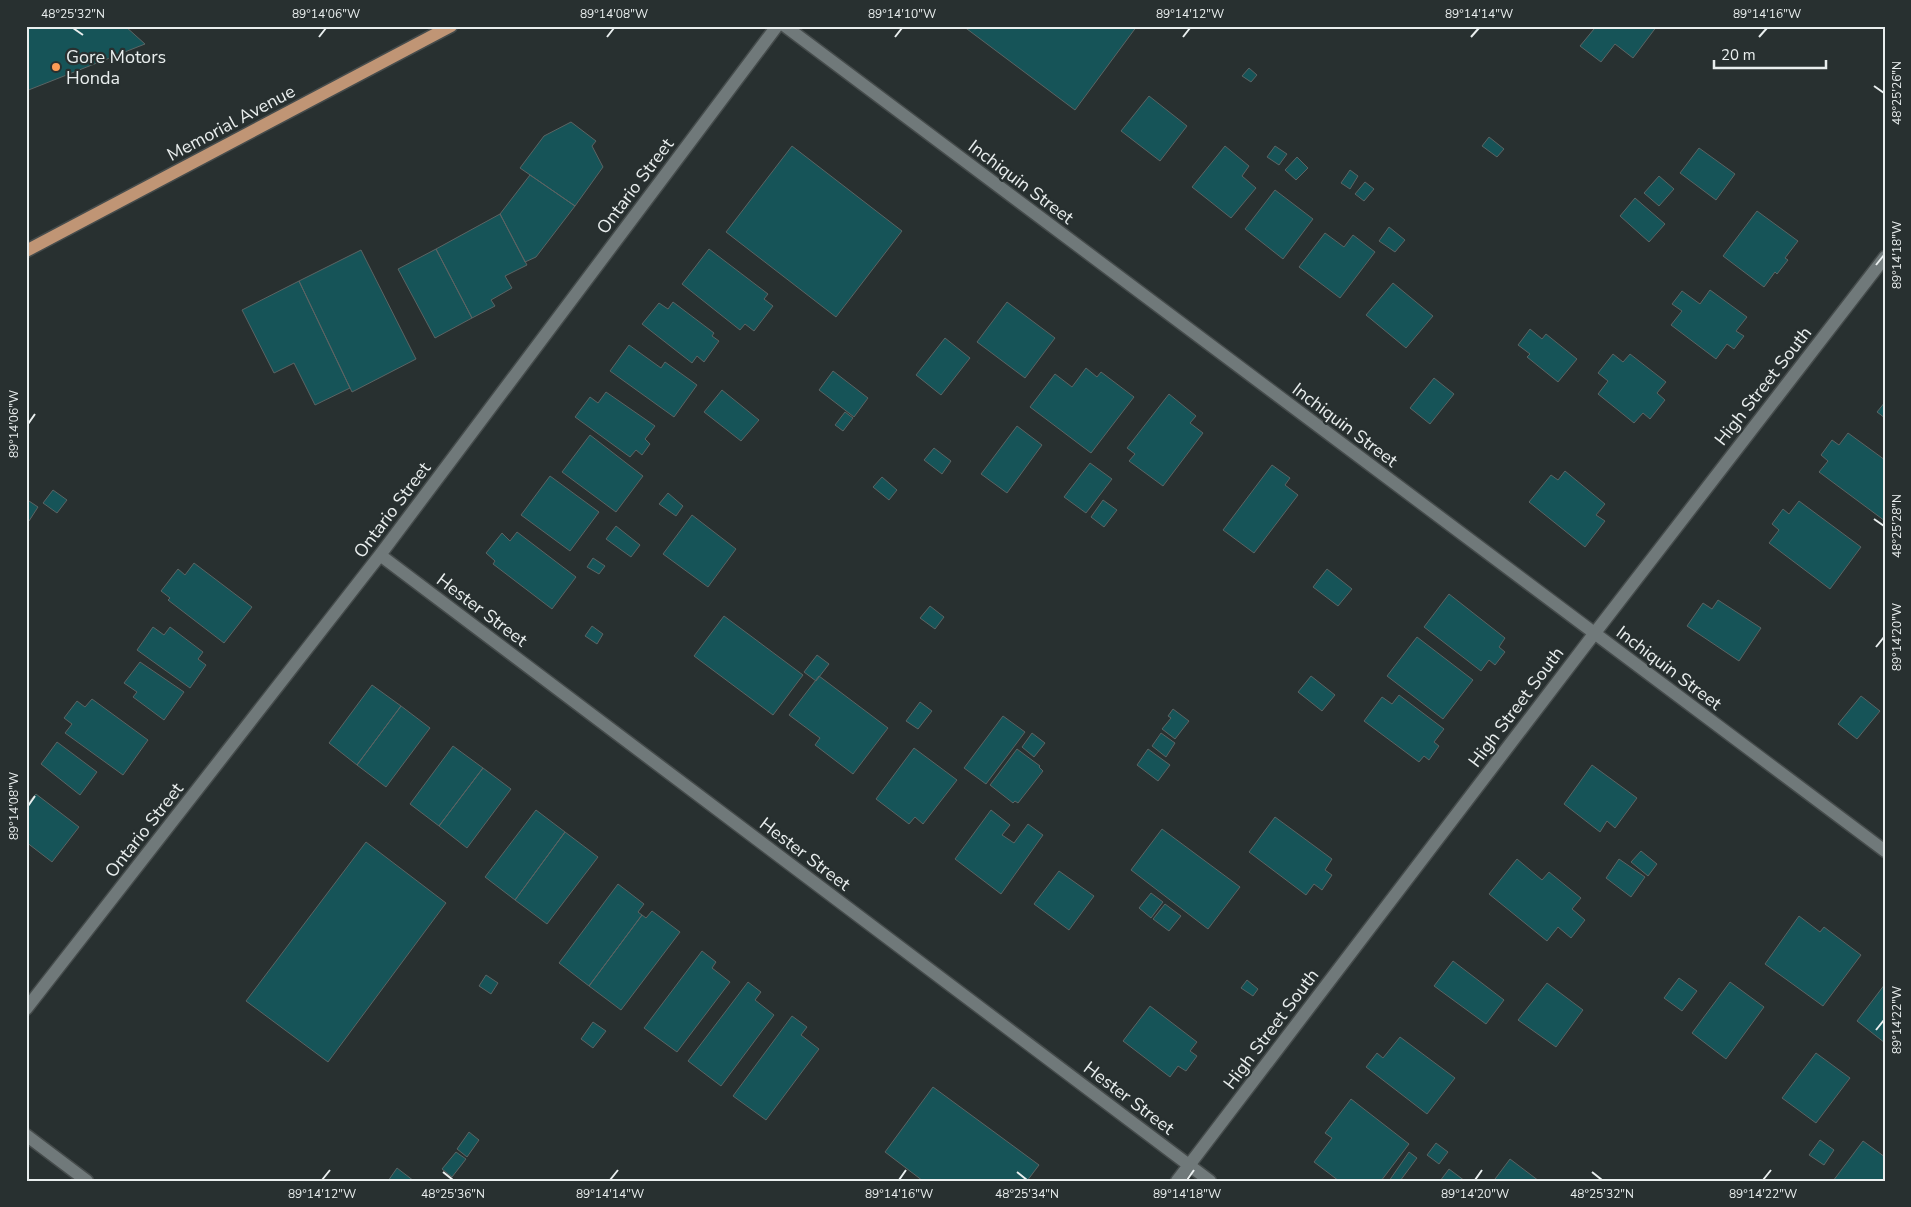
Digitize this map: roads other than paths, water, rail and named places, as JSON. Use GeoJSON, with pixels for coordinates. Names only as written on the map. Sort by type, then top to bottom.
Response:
{"type":"FeatureCollection","features":[{"type":"Feature","properties":{"kind":"main road","name":"Memorial Avenue"},"geometry":{"type":"LineString","coordinates":[[26,251],[452,26]]}},
{"type":"Feature","properties":{"kind":"street","name":"Ontario Street"},"geometry":{"type":"LineString","coordinates":[[26,1009],[380,555],[777,26]]}},
{"type":"Feature","properties":{"kind":"street","name":"Inchiquin Street"},"geometry":{"type":"LineString","coordinates":[[785,26],[1885,851]]}},
{"type":"Feature","properties":{"kind":"street","name":"High Street South"},"geometry":{"type":"LineString","coordinates":[[1177,1181],[1594,634],[1885,257]]}},
{"type":"Feature","properties":{"kind":"street","name":"Hester Street"},"geometry":{"type":"LineString","coordinates":[[380,555],[1210,1181]]}},
{"type":"Feature","properties":{"kind":"street"},"geometry":{"type":"LineString","coordinates":[[26,1135],[87,1181]]}},
{"type":"Feature","properties":{"kind":"place","name":"Gore Motors Honda"},"geometry":{"type":"Point","coordinates":[56,67]}}]}
